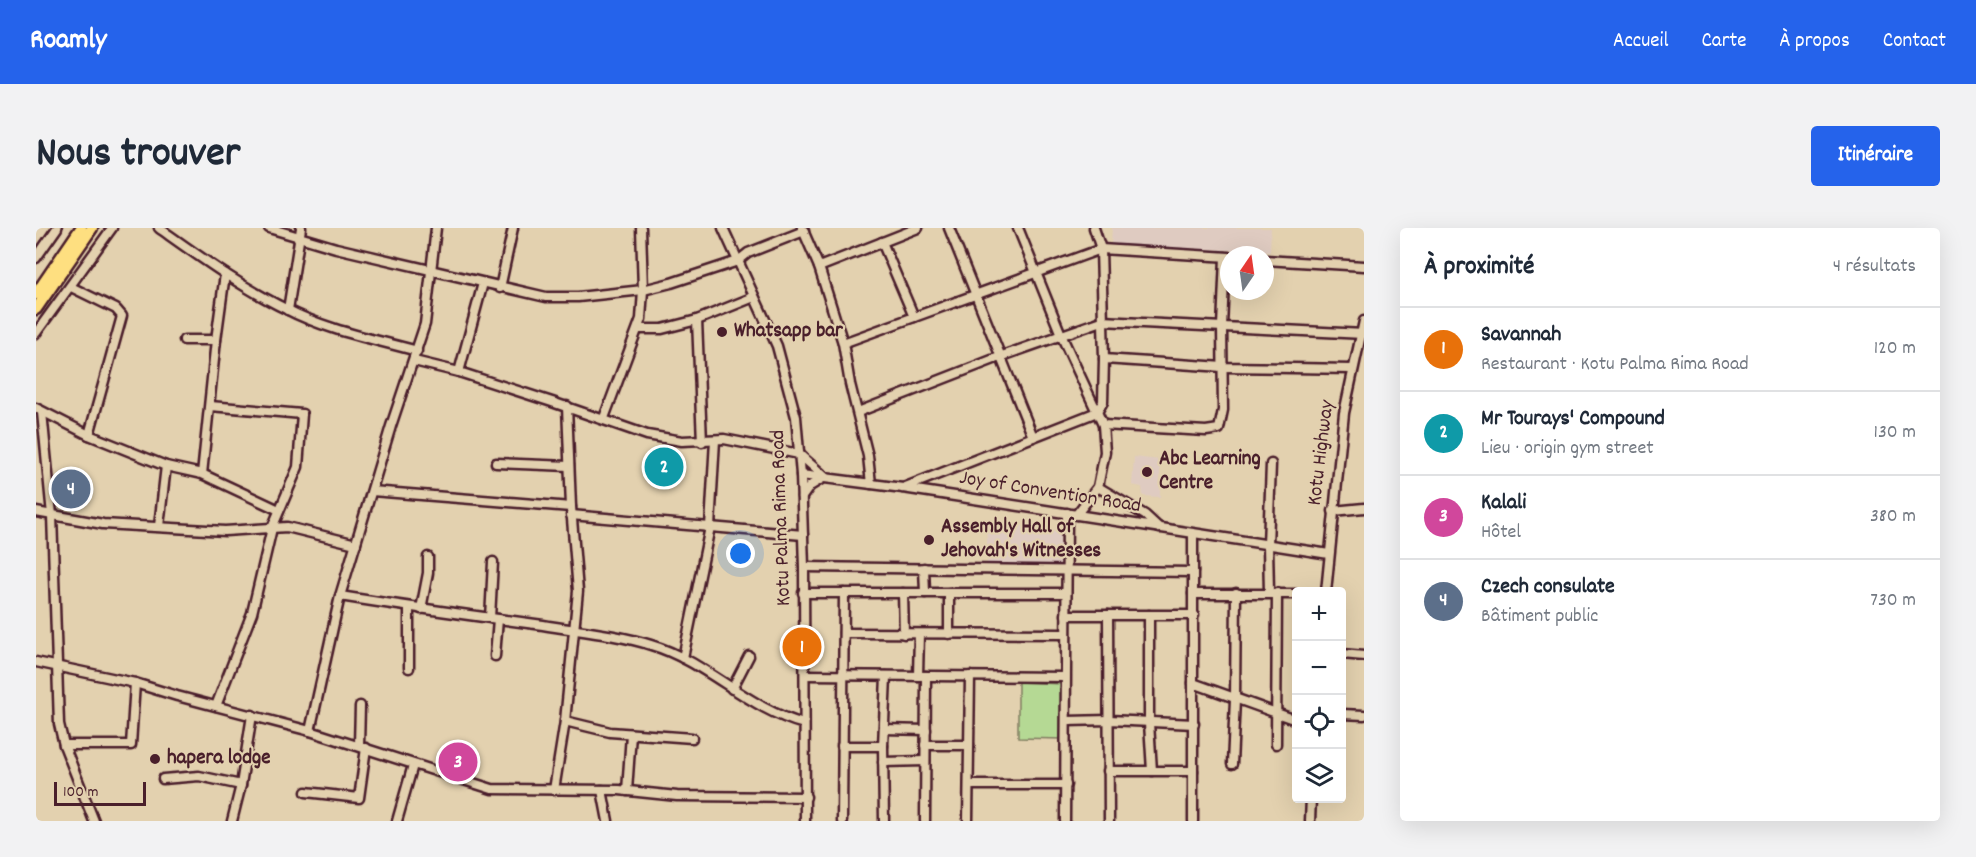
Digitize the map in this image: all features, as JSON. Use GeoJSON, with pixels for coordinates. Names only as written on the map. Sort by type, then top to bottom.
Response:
{"type":"FeatureCollection","features":[{"type":"Feature","properties":{"kind":"main road"},"geometry":{"type":"LineString","coordinates":[[36,294],[81,228]]}},
{"type":"Feature","properties":{"kind":"main road"},"geometry":{"type":"LineString","coordinates":[[36,309],[92,228]]}},
{"type":"Feature","properties":{"kind":"street"},"geometry":{"type":"LineString","coordinates":[[36,258],[57,228]]}},
{"type":"Feature","properties":{"kind":"street"},"geometry":{"type":"LineString","coordinates":[[36,333],[112,228]]}},
{"type":"Feature","properties":{"kind":"street"},"geometry":{"type":"LineString","coordinates":[[159,228],[225,274],[288,310],[339,329],[417,351]]}},
{"type":"Feature","properties":{"kind":"street"},"geometry":{"type":"LineString","coordinates":[[269,228],[298,238],[431,272],[546,297],[578,297],[643,290],[671,283],[738,261],[748,253],[803,229],[819,267],[843,343],[850,384],[868,456],[871,484]]}},
{"type":"Feature","properties":{"kind":"street"},"geometry":{"type":"LineString","coordinates":[[288,310],[301,228]]}},
{"type":"Feature","properties":{"kind":"street"},"geometry":{"type":"LineString","coordinates":[[310,731],[340,596],[391,426],[425,324],[436,228]]}},
{"type":"Feature","properties":{"kind":"street"},"geometry":{"type":"LineString","coordinates":[[500,288],[513,228]]}},
{"type":"Feature","properties":{"kind":"street"},"geometry":{"type":"LineString","coordinates":[[604,418],[641,319],[643,290],[640,228]]}},
{"type":"Feature","properties":{"kind":"street","name":"Kotu Palma Rima Road"},"geometry":{"type":"LineString","coordinates":[[723,228],[777,346],[796,417],[801,475],[804,567],[805,821]]}},
{"type":"Feature","properties":{"kind":"street"},"geometry":{"type":"LineString","coordinates":[[819,267],[918,228]]}},
{"type":"Feature","properties":{"kind":"street"},"geometry":{"type":"LineString","coordinates":[[949,228],[1033,437]]}},
{"type":"Feature","properties":{"kind":"street"},"geometry":{"type":"LineString","coordinates":[[1018,228],[1062,337],[1103,425],[1106,453],[1098,487],[1071,514],[1065,570],[1065,821]]}},
{"type":"Feature","properties":{"kind":"street"},"geometry":{"type":"LineString","coordinates":[[903,488],[1097,412],[1103,402],[1104,359],[1101,249],[1094,228]]}},
{"type":"Feature","properties":{"kind":"street"},"geometry":{"type":"LineString","coordinates":[[882,242],[914,317]]}},
{"type":"Feature","properties":{"kind":"street"},"geometry":{"type":"LineString","coordinates":[[843,343],[1101,249],[1220,257]]}},
{"type":"Feature","properties":{"kind":"street"},"geometry":{"type":"LineString","coordinates":[[1274,261],[1364,266]]}},
{"type":"Feature","properties":{"kind":"street"},"geometry":{"type":"LineString","coordinates":[[202,474],[225,274]]}},
{"type":"Feature","properties":{"kind":"street"},"geometry":{"type":"LineString","coordinates":[[459,372],[483,283]]}},
{"type":"Feature","properties":{"kind":"street"},"geometry":{"type":"LineString","coordinates":[[71,287],[116,309],[122,316],[89,435]]}},
{"type":"Feature","properties":{"kind":"street"},"geometry":{"type":"LineString","coordinates":[[638,329],[662,329],[697,320],[754,297]]}},
{"type":"Feature","properties":{"kind":"street"},"geometry":{"type":"LineString","coordinates":[[1103,425],[1206,431],[1219,429],[1223,410],[1224,300]]}},
{"type":"Feature","properties":{"kind":"street"},"geometry":{"type":"LineString","coordinates":[[697,320],[702,442]]}},
{"type":"Feature","properties":{"kind":"street"},"geometry":{"type":"LineString","coordinates":[[858,412],[1102,321],[1362,333]]}},
{"type":"Feature","properties":{"kind":"street","name":"Kotu Highway"},"geometry":{"type":"LineString","coordinates":[[1326,587],[1340,439],[1352,369],[1364,321]]}},
{"type":"Feature","properties":{"kind":"street"},"geometry":{"type":"LineString","coordinates":[[184,340],[216,340]]}},
{"type":"Feature","properties":{"kind":"street"},"geometry":{"type":"LineString","coordinates":[[1104,359],[1223,367],[1352,369]]}},
{"type":"Feature","properties":{"kind":"street"},"geometry":{"type":"LineString","coordinates":[[414,361],[459,372],[567,406],[647,435],[682,441],[702,442],[724,439],[799,454],[825,477],[813,483],[801,497]]}},
{"type":"Feature","properties":{"kind":"street"},"geometry":{"type":"LineString","coordinates":[[210,406],[302,414],[298,467],[272,528],[252,613],[216,706]]}},
{"type":"Feature","properties":{"kind":"street"},"geometry":{"type":"LineString","coordinates":[[555,789],[578,591],[571,511],[567,406]]}},
{"type":"Feature","properties":{"kind":"street"},"geometry":{"type":"LineString","coordinates":[[39,410],[89,435],[166,466],[202,474],[279,510]]}},
{"type":"Feature","properties":{"kind":"street"},"geometry":{"type":"LineString","coordinates":[[39,410],[52,515],[59,724],[64,745],[94,821]]}},
{"type":"Feature","properties":{"kind":"street"},"geometry":{"type":"LineString","coordinates":[[683,658],[710,527],[715,440]]}},
{"type":"Feature","properties":{"kind":"street"},"geometry":{"type":"LineString","coordinates":[[496,463],[569,466]]}},
{"type":"Feature","properties":{"kind":"street"},"geometry":{"type":"LineString","coordinates":[[1271,464],[1268,545],[1273,593],[1276,744]]}},
{"type":"Feature","properties":{"kind":"street"},"geometry":{"type":"LineString","coordinates":[[159,526],[166,466]]}},
{"type":"Feature","properties":{"kind":"street","name":"Joy of Convention Road"},"geometry":{"type":"LineString","coordinates":[[801,475],[903,488],[1329,554]]}},
{"type":"Feature","properties":{"kind":"street"},"geometry":{"type":"LineString","coordinates":[[1098,487],[1145,515],[1159,528]]}},
{"type":"Feature","properties":{"kind":"street"},"geometry":{"type":"LineString","coordinates":[[372,491],[803,535]]}},
{"type":"Feature","properties":{"kind":"street"},"geometry":{"type":"LineString","coordinates":[[1333,511],[1364,508]]}},
{"type":"Feature","properties":{"kind":"street"},"geometry":{"type":"LineString","coordinates":[[36,512],[103,524],[225,531],[287,527],[356,544]]}},
{"type":"Feature","properties":{"kind":"street"},"geometry":{"type":"LineString","coordinates":[[1193,534],[1193,821]]}},
{"type":"Feature","properties":{"kind":"street"},"geometry":{"type":"LineString","coordinates":[[421,609],[428,573],[428,557]]}},
{"type":"Feature","properties":{"kind":"street"},"geometry":{"type":"LineString","coordinates":[[493,562],[495,656]]}},
{"type":"Feature","properties":{"kind":"street"},"geometry":{"type":"LineString","coordinates":[[804,567],[1193,572]]}},
{"type":"Feature","properties":{"kind":"street"},"geometry":{"type":"LineString","coordinates":[[924,568],[925,592]]}},
{"type":"Feature","properties":{"kind":"street"},"geometry":{"type":"LineString","coordinates":[[903,592],[904,634]]}},
{"type":"Feature","properties":{"kind":"street"},"geometry":{"type":"LineString","coordinates":[[949,592],[949,634]]}},
{"type":"Feature","properties":{"kind":"street"},"geometry":{"type":"LineString","coordinates":[[803,593],[1065,593]]}},
{"type":"Feature","properties":{"kind":"street"},"geometry":{"type":"LineString","coordinates":[[842,821],[844,593]]}},
{"type":"Feature","properties":{"kind":"street"},"geometry":{"type":"LineString","coordinates":[[1193,594],[1292,594]]}},
{"type":"Feature","properties":{"kind":"street"},"geometry":{"type":"LineString","coordinates":[[1232,764],[1236,594]]}},
{"type":"Feature","properties":{"kind":"street"},"geometry":{"type":"LineString","coordinates":[[340,596],[409,608],[574,630],[653,645],[683,658],[732,689],[792,721],[804,724]]}},
{"type":"Feature","properties":{"kind":"street"},"geometry":{"type":"LineString","coordinates":[[409,608],[409,668]]}},
{"type":"Feature","properties":{"kind":"street"},"geometry":{"type":"LineString","coordinates":[[1066,615],[1194,615]]}},
{"type":"Feature","properties":{"kind":"street"},"geometry":{"type":"LineString","coordinates":[[1108,615],[1110,821]]}},
{"type":"Feature","properties":{"kind":"street"},"geometry":{"type":"LineString","coordinates":[[1149,615],[1149,723],[1152,771]]}},
{"type":"Feature","properties":{"kind":"street"},"geometry":{"type":"LineString","coordinates":[[844,633],[1065,633]]}},
{"type":"Feature","properties":{"kind":"street"},"geometry":{"type":"LineString","coordinates":[[919,634],[926,730],[925,821]]}},
{"type":"Feature","properties":{"kind":"street"},"geometry":{"type":"LineString","coordinates":[[1346,654],[1364,656]]}},
{"type":"Feature","properties":{"kind":"street"},"geometry":{"type":"LineString","coordinates":[[732,689],[749,656]]}},
{"type":"Feature","properties":{"kind":"street"},"geometry":{"type":"LineString","coordinates":[[36,662],[135,683],[310,731],[363,746],[413,765],[492,789],[602,790],[677,796],[806,797]]}},
{"type":"Feature","properties":{"kind":"street"},"geometry":{"type":"LineString","coordinates":[[805,675],[1065,677]]}},
{"type":"Feature","properties":{"kind":"street"},"geometry":{"type":"LineString","coordinates":[[884,821],[883,746],[886,676]]}},
{"type":"Feature","properties":{"kind":"street"},"geometry":{"type":"LineString","coordinates":[[968,821],[970,676]]}},
{"type":"Feature","properties":{"kind":"street"},"geometry":{"type":"LineString","coordinates":[[64,745],[131,745],[135,683]]}},
{"type":"Feature","properties":{"kind":"street"},"geometry":{"type":"LineString","coordinates":[[1193,684],[1292,719]]}},
{"type":"Feature","properties":{"kind":"street"},"geometry":{"type":"LineString","coordinates":[[306,792],[359,798],[363,746],[360,706]]}},
{"type":"Feature","properties":{"kind":"street"},"geometry":{"type":"LineString","coordinates":[[1346,714],[1364,715]]}},
{"type":"Feature","properties":{"kind":"street"},"geometry":{"type":"LineString","coordinates":[[232,821],[241,785],[252,715]]}},
{"type":"Feature","properties":{"kind":"street"},"geometry":{"type":"LineString","coordinates":[[1066,722],[1109,720],[1194,724]]}},
{"type":"Feature","properties":{"kind":"street"},"geometry":{"type":"LineString","coordinates":[[564,721],[610,732],[692,738]]}},
{"type":"Feature","properties":{"kind":"street"},"geometry":{"type":"LineString","coordinates":[[884,729],[926,730]]}},
{"type":"Feature","properties":{"kind":"street"},"geometry":{"type":"LineString","coordinates":[[627,791],[631,734]]}},
{"type":"Feature","properties":{"kind":"street"},"geometry":{"type":"LineString","coordinates":[[926,745],[969,745]]}},
{"type":"Feature","properties":{"kind":"street"},"geometry":{"type":"LineString","coordinates":[[842,746],[883,746]]}},
{"type":"Feature","properties":{"kind":"street"},"geometry":{"type":"LineString","coordinates":[[883,762],[925,761]]}},
{"type":"Feature","properties":{"kind":"street"},"geometry":{"type":"LineString","coordinates":[[397,821],[413,765]]}},
{"type":"Feature","properties":{"kind":"street"},"geometry":{"type":"LineString","coordinates":[[1108,771],[1193,771]]}},
{"type":"Feature","properties":{"kind":"street"},"geometry":{"type":"LineString","coordinates":[[163,779],[199,776],[241,785]]}},
{"type":"Feature","properties":{"kind":"street"},"geometry":{"type":"LineString","coordinates":[[969,785],[1066,784]]}},
{"type":"Feature","properties":{"kind":"street"},"geometry":{"type":"LineString","coordinates":[[602,790],[608,821]]}},
{"type":"Feature","properties":{"kind":"street"},"geometry":{"type":"LineString","coordinates":[[1310,821],[1311,803]]}},
{"type":"Feature","properties":{"kind":"shaded area"},"geometry":{"type":"Polygon","coordinates":[[[1112,228],[1271,228],[1270,246],[1220,246],[1220,250],[1111,245],[1112,228]]]}},
{"type":"Feature","properties":{"kind":"shaded area","name":"Abc Learning Centre"},"geometry":{"type":"Polygon","coordinates":[[[1134,457],[1160,460],[1160,497],[1143,496],[1142,487],[1132,485],[1134,457]]]}},
{"type":"Feature","properties":{"kind":"shaded area"},"geometry":{"type":"Polygon","coordinates":[[[987,520],[1060,532],[1060,565],[987,565],[987,520]]]}},
{"type":"Feature","properties":{"kind":"green space"},"geometry":{"type":"Polygon","coordinates":[[[1018,682],[1062,684],[1063,739],[1018,738],[1018,682]]]}},
{"type":"Feature","properties":{"kind":"place","name":"Whatsapp bar"},"geometry":{"type":"Point","coordinates":[722,332]}},
{"type":"Feature","properties":{"kind":"place","name":"Mr Tourays' Compound"},"geometry":{"type":"Point","coordinates":[664,467]}},
{"type":"Feature","properties":{"kind":"place","name":"Abc Learning Centre"},"geometry":{"type":"Point","coordinates":[1147,472]}},
{"type":"Feature","properties":{"kind":"place","name":"Czech consulate"},"geometry":{"type":"Point","coordinates":[71,489]}},
{"type":"Feature","properties":{"kind":"place","name":"Assembly Hall of Jehovah's Witnesses"},"geometry":{"type":"Point","coordinates":[929,540]}},
{"type":"Feature","properties":{"kind":"place","name":"Savannah"},"geometry":{"type":"Point","coordinates":[802,647]}},
{"type":"Feature","properties":{"kind":"place","name":"hapera lodge"},"geometry":{"type":"Point","coordinates":[155,759]}},
{"type":"Feature","properties":{"kind":"place","name":"Kalali"},"geometry":{"type":"Point","coordinates":[458,762]}}]}
